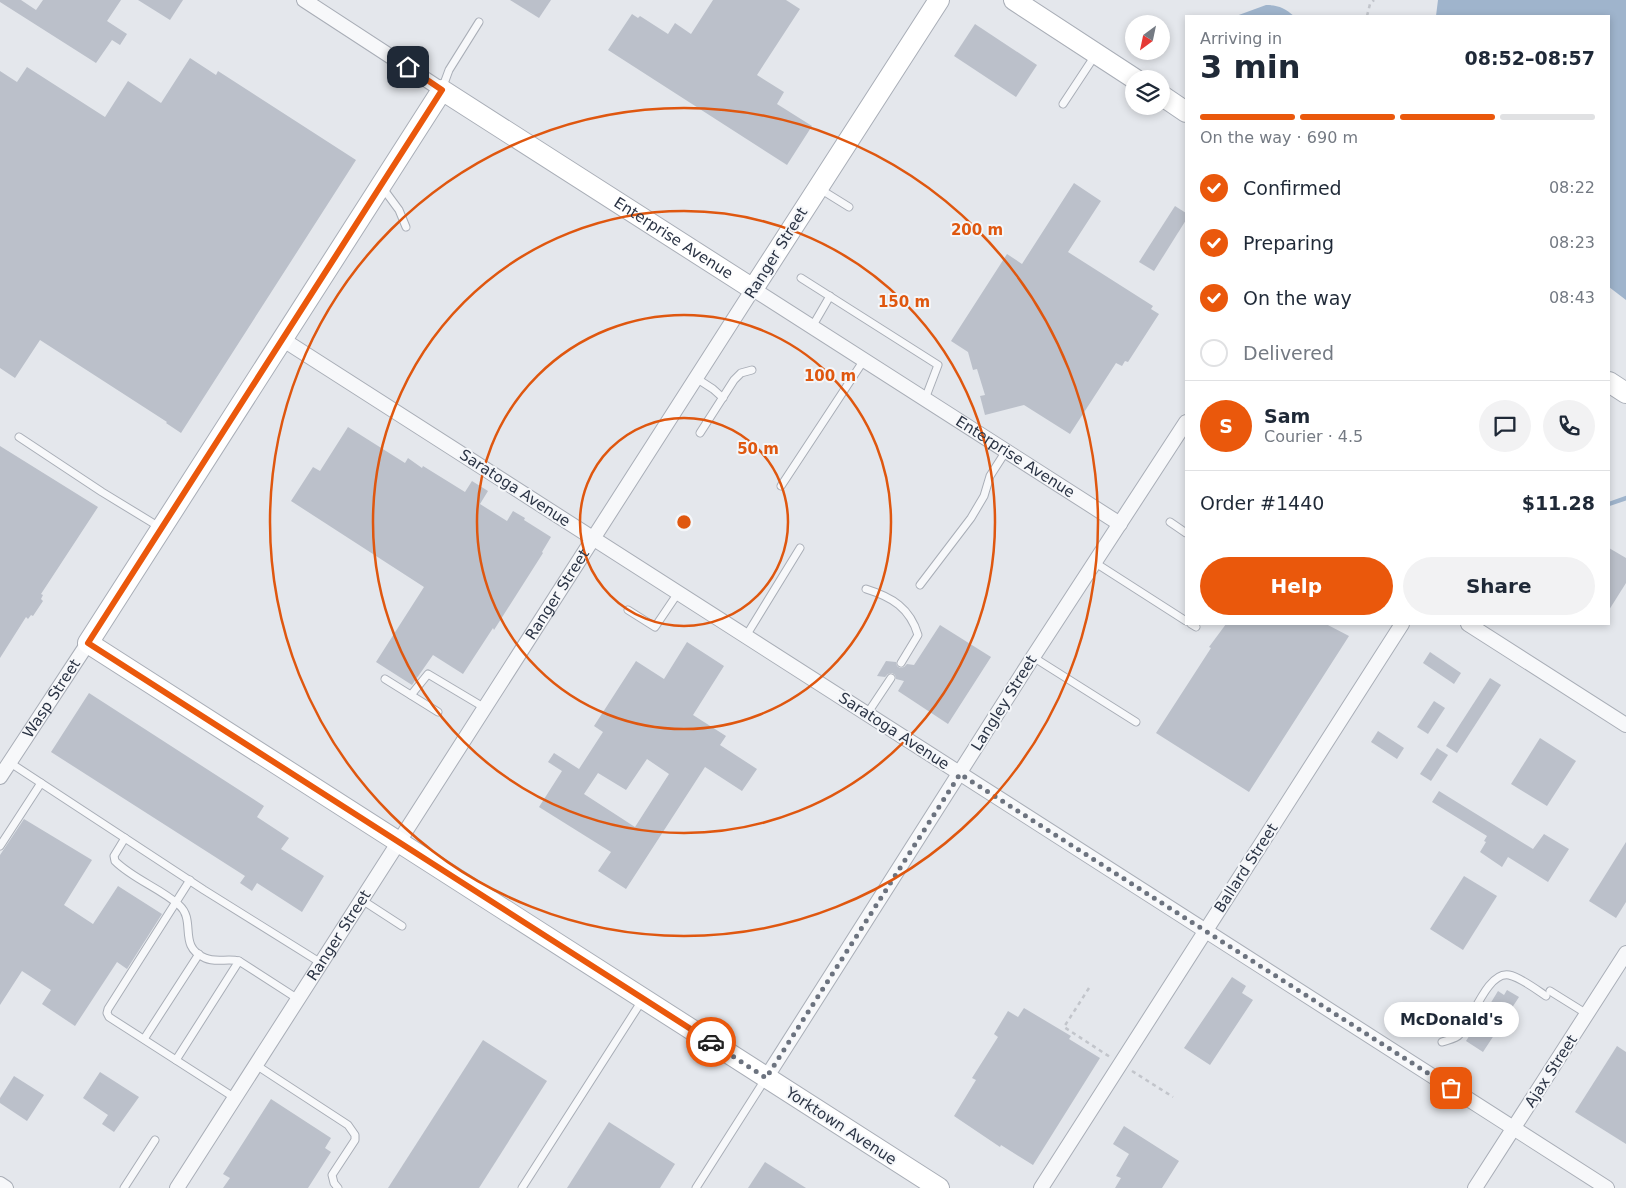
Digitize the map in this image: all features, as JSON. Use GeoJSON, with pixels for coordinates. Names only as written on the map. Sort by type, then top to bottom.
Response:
{"type":"FeatureCollection","features":[{"type":"Feature","properties":{"kind":"main road","name":"Ranger Street"},"geometry":{"type":"LineString","coordinates":[[753,289],[939,0]]}},
{"type":"Feature","properties":{"kind":"main road"},"geometry":{"type":"LineString","coordinates":[[1014,0],[1125,73]]}},
{"type":"Feature","properties":{"kind":"main road","name":"Wasp Street"},"geometry":{"type":"LineString","coordinates":[[88,643],[442,90]]}},
{"type":"Feature","properties":{"kind":"main road","name":"Enterprise Avenue"},"geometry":{"type":"LineString","coordinates":[[442,90],[753,289]]}},
{"type":"Feature","properties":{"kind":"main road"},"geometry":{"type":"LineString","coordinates":[[1170,102],[1185,111]]}},
{"type":"Feature","properties":{"kind":"main road"},"geometry":{"type":"LineString","coordinates":[[1610,383],[1626,393]]}},
{"type":"Feature","properties":{"kind":"main road","name":"Yorktown Avenue"},"geometry":{"type":"LineString","coordinates":[[88,643],[766,1078],[929,1186]]}},
{"type":"Feature","properties":{"kind":"street","name":"Enterprise Avenue"},"geometry":{"type":"LineString","coordinates":[[304,0],[442,90]]}},
{"type":"Feature","properties":{"kind":"street","name":"Enterprise Avenue"},"geometry":{"type":"LineString","coordinates":[[753,289],[1120,524]]}},
{"type":"Feature","properties":{"kind":"street","name":"Ranger Street"},"geometry":{"type":"LineString","coordinates":[[176,1188],[753,289]]}},
{"type":"Feature","properties":{"kind":"street","name":"Saratoga Avenue"},"geometry":{"type":"LineString","coordinates":[[282,338],[1607,1188]]}},
{"type":"Feature","properties":{"kind":"street","name":"Langley Street"},"geometry":{"type":"LineString","coordinates":[[766,1078],[1094,562],[1182,440],[1185,426]]}},
{"type":"Feature","properties":{"kind":"street","name":"Ballard Street"},"geometry":{"type":"LineString","coordinates":[[1041,1188],[1401,625]]}},
{"type":"Feature","properties":{"kind":"street"},"geometry":{"type":"LineString","coordinates":[[1470,625],[1626,725]]}},
{"type":"Feature","properties":{"kind":"street","name":"Wasp Street"},"geometry":{"type":"LineString","coordinates":[[0,777],[88,643]]}},
{"type":"Feature","properties":{"kind":"street","name":"Ajax Street"},"geometry":{"type":"LineString","coordinates":[[1475,1188],[1626,953]]}},
{"type":"Feature","properties":{"kind":"street"},"geometry":{"type":"LineString","coordinates":[[0,1184],[6,1188]]}},
{"type":"Feature","properties":{"kind":"lane"},"geometry":{"type":"LineString","coordinates":[[442,90],[450,70],[479,22]]}},
{"type":"Feature","properties":{"kind":"lane"},"geometry":{"type":"LineString","coordinates":[[1063,104],[1096,54]]}},
{"type":"Feature","properties":{"kind":"lane"},"geometry":{"type":"LineString","coordinates":[[380,185],[400,210],[406,227]]}},
{"type":"Feature","properties":{"kind":"lane"},"geometry":{"type":"LineString","coordinates":[[818,187],[849,208]]}},
{"type":"Feature","properties":{"kind":"lane"},"geometry":{"type":"LineString","coordinates":[[800,278],[938,365],[925,399]]}},
{"type":"Feature","properties":{"kind":"lane"},"geometry":{"type":"LineString","coordinates":[[812,327],[830,296]]}},
{"type":"Feature","properties":{"kind":"lane"},"geometry":{"type":"LineString","coordinates":[[781,486],[864,360]]}},
{"type":"Feature","properties":{"kind":"lane"},"geometry":{"type":"LineString","coordinates":[[700,433],[734,380],[741,373],[752,370]]}},
{"type":"Feature","properties":{"kind":"lane"},"geometry":{"type":"LineString","coordinates":[[696,378],[723,398]]}},
{"type":"Feature","properties":{"kind":"lane"},"geometry":{"type":"LineString","coordinates":[[19,437],[102,492],[162,528]]}},
{"type":"Feature","properties":{"kind":"lane"},"geometry":{"type":"LineString","coordinates":[[920,586],[971,518],[984,496],[990,476],[1006,451]]}},
{"type":"Feature","properties":{"kind":"lane"},"geometry":{"type":"LineString","coordinates":[[1170,522],[1185,532]]}},
{"type":"Feature","properties":{"kind":"lane"},"geometry":{"type":"LineString","coordinates":[[746,636],[800,548]]}},
{"type":"Feature","properties":{"kind":"lane"},"geometry":{"type":"LineString","coordinates":[[1094,562],[1185,620]]}},
{"type":"Feature","properties":{"kind":"lane"},"geometry":{"type":"LineString","coordinates":[[866,589],[878,593],[907,611],[914,621],[918,634],[901,663]]}},
{"type":"Feature","properties":{"kind":"lane"},"geometry":{"type":"LineString","coordinates":[[628,610],[656,627],[678,592]]}},
{"type":"Feature","properties":{"kind":"lane"},"geometry":{"type":"LineString","coordinates":[[1033,657],[1136,722]]}},
{"type":"Feature","properties":{"kind":"lane"},"geometry":{"type":"LineString","coordinates":[[411,695],[428,674],[485,708]]}},
{"type":"Feature","properties":{"kind":"lane"},"geometry":{"type":"LineString","coordinates":[[867,714],[891,678]]}},
{"type":"Feature","properties":{"kind":"lane"},"geometry":{"type":"LineString","coordinates":[[385,679],[438,712]]}},
{"type":"Feature","properties":{"kind":"lane"},"geometry":{"type":"LineString","coordinates":[[10,762],[321,963]]}},
{"type":"Feature","properties":{"kind":"lane"},"geometry":{"type":"LineString","coordinates":[[0,846],[41,783]]}},
{"type":"Feature","properties":{"kind":"lane"},"geometry":{"type":"LineString","coordinates":[[126,838],[114,856],[114,861],[176,903],[184,911],[190,946],[198,954],[212,960],[239,962],[298,999]]}},
{"type":"Feature","properties":{"kind":"lane"},"geometry":{"type":"LineString","coordinates":[[190,880],[107,1013],[109,1017],[235,1098]]}},
{"type":"Feature","properties":{"kind":"lane"},"geometry":{"type":"LineString","coordinates":[[362,900],[402,926]]}},
{"type":"Feature","properties":{"kind":"lane"},"geometry":{"type":"LineString","coordinates":[[144,1039],[198,954]]}},
{"type":"Feature","properties":{"kind":"lane"},"geometry":{"type":"LineString","coordinates":[[176,1060],[239,962]]}},
{"type":"Feature","properties":{"kind":"lane"},"geometry":{"type":"LineString","coordinates":[[1442,1042],[1459,1036],[1491,983],[1499,976],[1507,974],[1587,1014]]}},
{"type":"Feature","properties":{"kind":"lane"},"geometry":{"type":"LineString","coordinates":[[522,1188],[643,999]]}},
{"type":"Feature","properties":{"kind":"lane"},"geometry":{"type":"LineString","coordinates":[[256,1065],[348,1125],[354,1135],[354,1140],[332,1174],[334,1183],[338,1188]]}},
{"type":"Feature","properties":{"kind":"lane","name":"Langley Street"},"geometry":{"type":"LineString","coordinates":[[696,1188],[766,1078]]}},
{"type":"Feature","properties":{"kind":"lane"},"geometry":{"type":"LineString","coordinates":[[124,1188],[155,1140]]}},
{"type":"Feature","properties":{"kind":"path"},"geometry":{"type":"LineString","coordinates":[[1367,15],[1370,4],[1374,0]]}},
{"type":"Feature","properties":{"kind":"path"},"geometry":{"type":"LineString","coordinates":[[1090,988],[1064,1027],[1173,1097]]}},
{"type":"Feature","properties":{"kind":"water"},"geometry":{"type":"Polygon","coordinates":[[[1438,0],[1626,0],[1626,300],[1610,288],[1610,15],[1436,15],[1438,0]]]}},
{"type":"Feature","properties":{"kind":"water"},"geometry":{"type":"Polygon","coordinates":[[[1266,5],[1281,8],[1293,15],[1239,15],[1266,5]]]}},
{"type":"Feature","properties":{"kind":"building"},"geometry":{"type":"Polygon","coordinates":[[[0,0],[21,0],[36,10],[43,0],[121,0],[107,21],[127,34],[120,45],[112,40],[96,63],[0,2],[0,0]]]}},
{"type":"Feature","properties":{"kind":"building"},"geometry":{"type":"Polygon","coordinates":[[[138,0],[183,0],[170,20],[138,0]]]}},
{"type":"Feature","properties":{"kind":"building"},"geometry":{"type":"Polygon","coordinates":[[[510,0],[551,0],[539,18],[510,0]]]}},
{"type":"Feature","properties":{"kind":"building"},"geometry":{"type":"Polygon","coordinates":[[[713,0],[786,0],[800,9],[757,75],[784,92],[777,104],[812,126],[787,165],[608,50],[632,14],[638,18],[640,16],[668,34],[675,23],[691,34],[713,0]]]}},
{"type":"Feature","properties":{"kind":"building"},"geometry":{"type":"Polygon","coordinates":[[[975,24],[1037,65],[1016,97],[954,56],[975,24]]]}},
{"type":"Feature","properties":{"kind":"building"},"geometry":{"type":"Polygon","coordinates":[[[190,58],[216,75],[218,71],[356,160],[181,433],[40,340],[15,378],[0,368],[0,71],[17,82],[27,67],[105,117],[128,81],[161,103],[190,58]]]}},
{"type":"Feature","properties":{"kind":"building"},"geometry":{"type":"Polygon","coordinates":[[[1074,183],[1101,201],[1068,252],[1153,306],[1151,309],[1159,314],[1128,362],[1125,361],[1122,366],[1116,363],[1070,434],[1024,405],[985,415],[980,396],[985,395],[977,369],[973,370],[968,352],[951,341],[1007,254],[1022,264],[1074,183]]]}},
{"type":"Feature","properties":{"kind":"building"},"geometry":{"type":"Polygon","coordinates":[[[1175,206],[1185,212],[1185,222],[1154,271],[1139,262],[1175,206]]]}},
{"type":"Feature","properties":{"kind":"building"},"geometry":{"type":"Polygon","coordinates":[[[348,427],[405,463],[408,458],[465,492],[472,481],[488,491],[480,504],[507,521],[513,511],[551,537],[543,553],[494,630],[493,628],[463,674],[433,655],[412,685],[376,662],[424,587],[291,501],[313,467],[320,471],[348,427]]]}},
{"type":"Feature","properties":{"kind":"building"},"geometry":{"type":"Polygon","coordinates":[[[0,446],[98,507],[41,594],[43,595],[41,599],[43,601],[33,616],[31,615],[28,619],[26,617],[0,658],[0,446]]]}},
{"type":"Feature","properties":{"kind":"building"},"geometry":{"type":"Polygon","coordinates":[[[1610,549],[1626,558],[1626,583],[1610,608],[1610,549]]]}},
{"type":"Feature","properties":{"kind":"building"},"geometry":{"type":"Polygon","coordinates":[[[940,625],[991,657],[948,724],[898,691],[904,681],[896,679],[892,673],[885,677],[877,676],[886,661],[896,662],[900,668],[907,664],[914,665],[940,625]]]}},
{"type":"Feature","properties":{"kind":"building"},"geometry":{"type":"Polygon","coordinates":[[[1225,625],[1328,625],[1349,636],[1249,792],[1156,733],[1211,648],[1209,647],[1225,625]]]}},
{"type":"Feature","properties":{"kind":"building"},"geometry":{"type":"Polygon","coordinates":[[[687,642],[724,666],[693,715],[726,736],[720,745],[757,769],[742,791],[705,767],[626,889],[598,871],[611,852],[539,807],[562,771],[548,762],[554,753],[579,769],[603,732],[594,726],[636,661],[664,679],[687,642]],[[647,759],[626,790],[598,773],[584,794],[635,827],[669,774],[647,759]]]}},
{"type":"Feature","properties":{"kind":"building"},"geometry":{"type":"Polygon","coordinates":[[[1430,652],[1461,673],[1454,684],[1423,663],[1430,652]]]}},
{"type":"Feature","properties":{"kind":"building"},"geometry":{"type":"Polygon","coordinates":[[[1490,678],[1501,685],[1457,753],[1446,746],[1490,678]]]}},
{"type":"Feature","properties":{"kind":"building"},"geometry":{"type":"Polygon","coordinates":[[[89,693],[264,806],[257,817],[289,838],[281,849],[324,876],[302,912],[257,883],[252,891],[240,883],[245,876],[51,752],[89,693]]]}},
{"type":"Feature","properties":{"kind":"building"},"geometry":{"type":"Polygon","coordinates":[[[1434,701],[1445,708],[1428,734],[1417,727],[1434,701]]]}},
{"type":"Feature","properties":{"kind":"building"},"geometry":{"type":"Polygon","coordinates":[[[1378,731],[1404,748],[1397,759],[1371,742],[1378,731]]]}},
{"type":"Feature","properties":{"kind":"building"},"geometry":{"type":"Polygon","coordinates":[[[1540,738],[1576,761],[1547,806],[1511,784],[1540,738]]]}},
{"type":"Feature","properties":{"kind":"building"},"geometry":{"type":"Polygon","coordinates":[[[1437,748],[1448,755],[1431,781],[1420,774],[1437,748]]]}},
{"type":"Feature","properties":{"kind":"building"},"geometry":{"type":"Polygon","coordinates":[[[1439,791],[1533,849],[1544,834],[1569,849],[1548,882],[1508,857],[1502,867],[1480,852],[1487,836],[1432,802],[1439,791]]]}},
{"type":"Feature","properties":{"kind":"building"},"geometry":{"type":"Polygon","coordinates":[[[24,819],[92,860],[64,905],[93,924],[118,886],[162,914],[127,969],[117,962],[75,1026],[42,1004],[51,990],[22,971],[0,1005],[0,855],[24,819]]]}},
{"type":"Feature","properties":{"kind":"building"},"geometry":{"type":"Polygon","coordinates":[[[1626,842],[1626,902],[1616,918],[1589,901],[1626,842]]]}},
{"type":"Feature","properties":{"kind":"building"},"geometry":{"type":"Polygon","coordinates":[[[1464,876],[1497,896],[1463,950],[1430,929],[1464,876]]]}},
{"type":"Feature","properties":{"kind":"building"},"geometry":{"type":"Polygon","coordinates":[[[1232,977],[1246,986],[1242,993],[1253,1000],[1210,1065],[1184,1048],[1232,977]]]}},
{"type":"Feature","properties":{"kind":"building"},"geometry":{"type":"Polygon","coordinates":[[[1507,990],[1519,997],[1483,1052],[1466,1041],[1475,1027],[1472,1025],[1480,1011],[1484,1014],[1498,991],[1504,995],[1507,990]]]}},
{"type":"Feature","properties":{"kind":"building"},"geometry":{"type":"Polygon","coordinates":[[[1024,1008],[1071,1036],[1069,1039],[1100,1058],[1033,1165],[1001,1145],[1000,1147],[954,1116],[976,1080],[972,1078],[998,1037],[994,1034],[1008,1011],[1018,1017],[1024,1008]]]}},
{"type":"Feature","properties":{"kind":"building"},"geometry":{"type":"Polygon","coordinates":[[[483,1040],[547,1081],[479,1188],[388,1188],[483,1040]]]}},
{"type":"Feature","properties":{"kind":"building"},"geometry":{"type":"Polygon","coordinates":[[[1617,1046],[1626,1052],[1626,1144],[1575,1112],[1617,1046]]]}},
{"type":"Feature","properties":{"kind":"building"},"geometry":{"type":"Polygon","coordinates":[[[100,1072],[139,1097],[114,1132],[102,1124],[108,1115],[83,1098],[100,1072]]]}},
{"type":"Feature","properties":{"kind":"building"},"geometry":{"type":"Polygon","coordinates":[[[14,1076],[44,1095],[27,1121],[0,1103],[0,1098],[14,1076]]]}},
{"type":"Feature","properties":{"kind":"building"},"geometry":{"type":"Polygon","coordinates":[[[271,1099],[331,1138],[325,1148],[331,1152],[308,1188],[223,1188],[230,1178],[223,1174],[271,1099]]]}},
{"type":"Feature","properties":{"kind":"building"},"geometry":{"type":"Polygon","coordinates":[[[609,1122],[675,1164],[660,1188],[567,1188],[609,1122]]]}},
{"type":"Feature","properties":{"kind":"building"},"geometry":{"type":"Polygon","coordinates":[[[1124,1126],[1179,1161],[1162,1188],[1115,1188],[1121,1178],[1116,1176],[1129,1154],[1113,1144],[1124,1126]]]}},
{"type":"Feature","properties":{"kind":"building"},"geometry":{"type":"Polygon","coordinates":[[[765,1162],[806,1188],[748,1188],[765,1162]]]}},
{"type":"Feature","properties":{"kind":"waterway"},"geometry":{"type":"LineString","coordinates":[[1610,504],[1626,498]]}},
{"type":"Feature","properties":{"kind":"way so far"},"geometry":{"type":"LineString","coordinates":[[711,1042],[766,1078],[960,774],[1451,1088]]}},
{"type":"Feature","properties":{"kind":"place","name":"McDonald's"},"geometry":{"type":"Point","coordinates":[1451,1088]}},
{"type":"Feature","properties":{"kind":"route"},"geometry":{"type":"LineString","coordinates":[[408,67],[442,90],[88,643],[711,1042]]}}]}
